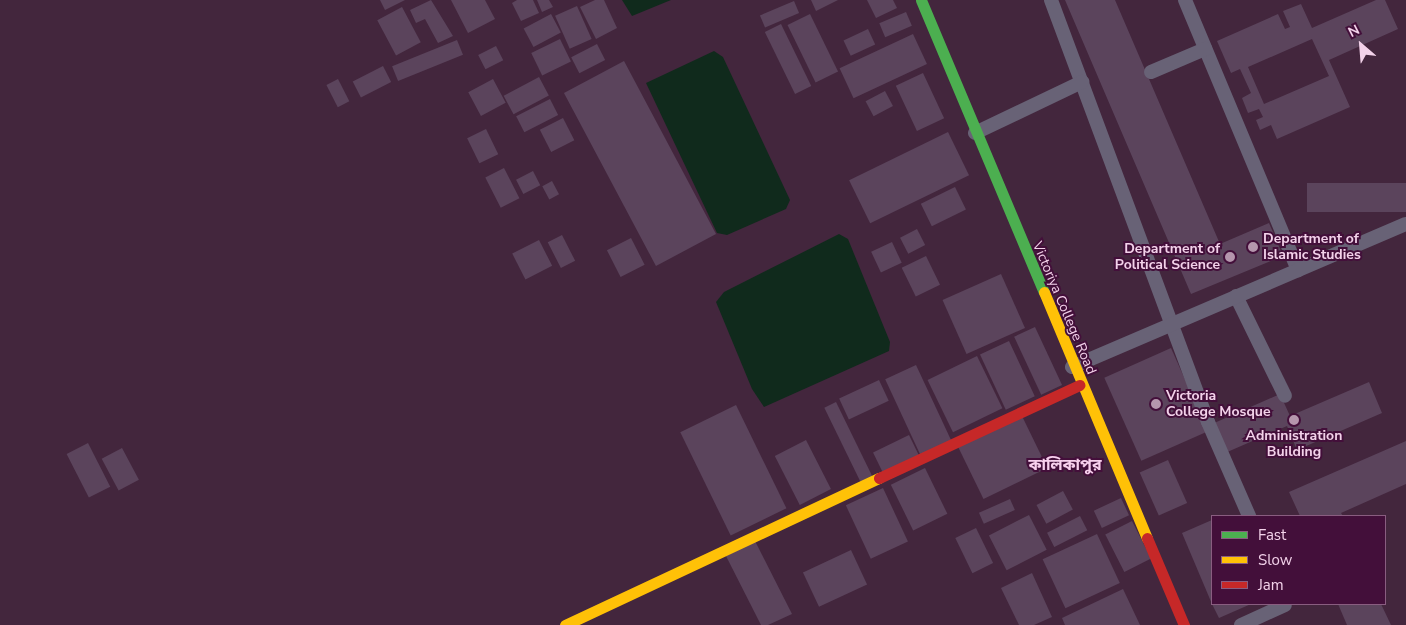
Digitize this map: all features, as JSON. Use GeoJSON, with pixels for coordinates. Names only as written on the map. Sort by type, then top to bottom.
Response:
{"type":"FeatureCollection","features":[{"type":"Feature","properties":{"kind":"street","name":"Victoriya College Road"},"geometry":{"type":"LineString","coordinates":[[921,0],[1079,384],[1184,625]]}},
{"type":"Feature","properties":{"kind":"street"},"geometry":{"type":"LineString","coordinates":[[565,625],[1079,384]]}},
{"type":"Feature","properties":{"kind":"lane"},"geometry":{"type":"LineString","coordinates":[[1051,0],[1171,323],[1249,515]]}},
{"type":"Feature","properties":{"kind":"lane"},"geometry":{"type":"LineString","coordinates":[[1184,0],[1298,270]]}},
{"type":"Feature","properties":{"kind":"lane"},"geometry":{"type":"LineString","coordinates":[[1151,72],[1205,49]]}},
{"type":"Feature","properties":{"kind":"lane"},"geometry":{"type":"LineString","coordinates":[[975,133],[1082,82]]}},
{"type":"Feature","properties":{"kind":"lane"},"geometry":{"type":"LineString","coordinates":[[1072,367],[1406,224]]}},
{"type":"Feature","properties":{"kind":"lane"},"geometry":{"type":"LineString","coordinates":[[1236,296],[1286,396]]}},
{"type":"Feature","properties":{"kind":"lane"},"geometry":{"type":"LineString","coordinates":[[1241,625],[1284,605]]}},
{"type":"Feature","properties":{"kind":"shaded area"},"geometry":{"type":"Polygon","coordinates":[[[622,0],[671,0],[632,16],[622,0]]]}},
{"type":"Feature","properties":{"kind":"shaded area"},"geometry":{"type":"Polygon","coordinates":[[[714,51],[723,57],[790,200],[786,209],[727,235],[717,233],[646,83],[714,51]]]}},
{"type":"Feature","properties":{"kind":"shaded area"},"geometry":{"type":"Polygon","coordinates":[[[839,234],[848,239],[890,342],[889,351],[764,407],[752,389],[716,302],[724,292],[839,234]]]}},
{"type":"Feature","properties":{"kind":"building"},"geometry":{"type":"Polygon","coordinates":[[[380,0],[405,0],[385,10],[380,0]]]}},
{"type":"Feature","properties":{"kind":"building"},"geometry":{"type":"Polygon","coordinates":[[[431,0],[453,36],[438,43],[425,19],[416,23],[410,10],[431,0]]]}},
{"type":"Feature","properties":{"kind":"building"},"geometry":{"type":"Polygon","coordinates":[[[451,0],[485,0],[495,19],[468,33],[451,0]]]}},
{"type":"Feature","properties":{"kind":"building"},"geometry":{"type":"Polygon","coordinates":[[[517,0],[533,0],[539,13],[521,21],[512,3],[517,0]]]}},
{"type":"Feature","properties":{"kind":"building"},"geometry":{"type":"Polygon","coordinates":[[[537,0],[549,0],[553,7],[542,12],[537,0]]]}},
{"type":"Feature","properties":{"kind":"building"},"geometry":{"type":"Polygon","coordinates":[[[595,0],[604,0],[617,28],[596,39],[580,7],[595,0]]]}},
{"type":"Feature","properties":{"kind":"building"},"geometry":{"type":"Polygon","coordinates":[[[811,0],[838,0],[816,11],[811,0]]]}},
{"type":"Feature","properties":{"kind":"building"},"geometry":{"type":"Polygon","coordinates":[[[867,0],[893,0],[897,8],[876,18],[867,0]]]}},
{"type":"Feature","properties":{"kind":"building"},"geometry":{"type":"Polygon","coordinates":[[[1065,0],[1115,0],[1220,244],[1269,223],[1283,256],[1191,294],[1065,0]]]}},
{"type":"Feature","properties":{"kind":"building"},"geometry":{"type":"Polygon","coordinates":[[[1376,0],[1385,0],[1398,29],[1329,60],[1350,107],[1277,139],[1271,125],[1260,130],[1256,120],[1263,117],[1259,109],[1248,113],[1242,98],[1251,93],[1240,69],[1231,73],[1217,41],[1278,14],[1285,29],[1290,27],[1283,11],[1301,4],[1312,28],[1376,0]],[[1312,39],[1248,67],[1264,104],[1329,76],[1312,39]]]}},
{"type":"Feature","properties":{"kind":"building"},"geometry":{"type":"Polygon","coordinates":[[[794,1],[799,13],[765,27],[760,15],[794,1]]]}},
{"type":"Feature","properties":{"kind":"building"},"geometry":{"type":"Polygon","coordinates":[[[577,6],[592,39],[570,49],[555,16],[577,6]]]}},
{"type":"Feature","properties":{"kind":"building"},"geometry":{"type":"Polygon","coordinates":[[[402,7],[421,42],[396,55],[377,20],[402,7]]]}},
{"type":"Feature","properties":{"kind":"building"},"geometry":{"type":"Polygon","coordinates":[[[906,12],[912,26],[885,37],[879,23],[906,12]]]}},
{"type":"Feature","properties":{"kind":"building"},"geometry":{"type":"Polygon","coordinates":[[[551,14],[561,33],[533,47],[524,29],[551,14]]]}},
{"type":"Feature","properties":{"kind":"building"},"geometry":{"type":"Polygon","coordinates":[[[810,14],[838,72],[816,82],[788,25],[810,14]]]}},
{"type":"Feature","properties":{"kind":"building"},"geometry":{"type":"Polygon","coordinates":[[[781,24],[811,86],[795,94],[765,32],[781,24]]]}},
{"type":"Feature","properties":{"kind":"building"},"geometry":{"type":"Polygon","coordinates":[[[868,29],[875,44],[851,56],[844,40],[868,29]]]}},
{"type":"Feature","properties":{"kind":"building"},"geometry":{"type":"Polygon","coordinates":[[[913,34],[927,64],[854,98],[840,68],[913,34]]]}},
{"type":"Feature","properties":{"kind":"building"},"geometry":{"type":"Polygon","coordinates":[[[560,39],[571,61],[542,75],[531,53],[560,39]]]}},
{"type":"Feature","properties":{"kind":"building"},"geometry":{"type":"Polygon","coordinates":[[[457,40],[463,55],[398,81],[392,66],[457,40]]]}},
{"type":"Feature","properties":{"kind":"building"},"geometry":{"type":"Polygon","coordinates":[[[597,44],[605,60],[579,73],[571,57],[597,44]]]}},
{"type":"Feature","properties":{"kind":"building"},"geometry":{"type":"Polygon","coordinates":[[[496,46],[503,60],[485,69],[478,55],[496,46]]]}},
{"type":"Feature","properties":{"kind":"building"},"geometry":{"type":"Polygon","coordinates":[[[624,61],[716,234],[656,266],[564,93],[624,61]]]}},
{"type":"Feature","properties":{"kind":"building"},"geometry":{"type":"Polygon","coordinates":[[[383,66],[391,82],[361,97],[353,81],[383,66]]]}},
{"type":"Feature","properties":{"kind":"building"},"geometry":{"type":"Polygon","coordinates":[[[923,73],[944,118],[917,131],[896,86],[923,73]]]}},
{"type":"Feature","properties":{"kind":"building"},"geometry":{"type":"Polygon","coordinates":[[[539,77],[549,96],[514,114],[504,96],[539,77]]]}},
{"type":"Feature","properties":{"kind":"building"},"geometry":{"type":"Polygon","coordinates":[[[338,79],[349,101],[338,107],[326,85],[338,79]]]}},
{"type":"Feature","properties":{"kind":"building"},"geometry":{"type":"Polygon","coordinates":[[[493,79],[506,103],[481,116],[468,92],[493,79]]]}},
{"type":"Feature","properties":{"kind":"building"},"geometry":{"type":"Polygon","coordinates":[[[885,91],[893,106],[874,116],[866,101],[885,91]]]}},
{"type":"Feature","properties":{"kind":"building"},"geometry":{"type":"Polygon","coordinates":[[[550,99],[558,115],[524,132],[516,116],[550,99]]]}},
{"type":"Feature","properties":{"kind":"building"},"geometry":{"type":"Polygon","coordinates":[[[563,118],[574,140],[551,152],[540,130],[563,118]]]}},
{"type":"Feature","properties":{"kind":"building"},"geometry":{"type":"Polygon","coordinates":[[[486,129],[498,154],[479,163],[467,138],[486,129]]]}},
{"type":"Feature","properties":{"kind":"building"},"geometry":{"type":"Polygon","coordinates":[[[948,132],[969,175],[870,223],[849,180],[948,132]]]}},
{"type":"Feature","properties":{"kind":"building"},"geometry":{"type":"Polygon","coordinates":[[[504,168],[519,198],[501,208],[485,178],[504,168]]]}},
{"type":"Feature","properties":{"kind":"building"},"geometry":{"type":"Polygon","coordinates":[[[533,171],[540,185],[523,194],[516,180],[533,171]]]}},
{"type":"Feature","properties":{"kind":"building"},"geometry":{"type":"Polygon","coordinates":[[[552,181],[559,194],[549,199],[542,186],[552,181]]]}},
{"type":"Feature","properties":{"kind":"building"},"geometry":{"type":"Polygon","coordinates":[[[1307,183],[1406,183],[1406,212],[1307,212],[1307,183]]]}},
{"type":"Feature","properties":{"kind":"building"},"geometry":{"type":"Polygon","coordinates":[[[955,187],[966,209],[932,226],[921,204],[955,187]]]}},
{"type":"Feature","properties":{"kind":"building"},"geometry":{"type":"Polygon","coordinates":[[[917,229],[925,245],[908,254],[900,238],[917,229]]]}},
{"type":"Feature","properties":{"kind":"building"},"geometry":{"type":"Polygon","coordinates":[[[562,235],[575,261],[561,268],[548,242],[562,235]]]}},
{"type":"Feature","properties":{"kind":"building"},"geometry":{"type":"Polygon","coordinates":[[[631,238],[645,265],[621,277],[607,250],[631,238]]]}},
{"type":"Feature","properties":{"kind":"building"},"geometry":{"type":"Polygon","coordinates":[[[539,240],[552,266],[525,279],[512,254],[539,240]]]}},
{"type":"Feature","properties":{"kind":"building"},"geometry":{"type":"Polygon","coordinates":[[[892,242],[902,263],[881,273],[871,252],[892,242]]]}},
{"type":"Feature","properties":{"kind":"building"},"geometry":{"type":"Polygon","coordinates":[[[926,256],[940,285],[916,297],[902,268],[926,256]]]}},
{"type":"Feature","properties":{"kind":"building"},"geometry":{"type":"Polygon","coordinates":[[[1001,274],[1025,328],[967,354],[943,300],[1001,274]]]}},
{"type":"Feature","properties":{"kind":"building"},"geometry":{"type":"Polygon","coordinates":[[[1035,327],[1062,385],[1041,395],[1014,337],[1035,327]]]}},
{"type":"Feature","properties":{"kind":"building"},"geometry":{"type":"Polygon","coordinates":[[[1009,341],[1035,396],[1006,410],[980,355],[1009,341]]]}},
{"type":"Feature","properties":{"kind":"building","name":"Victoria College Mosque"},"geometry":{"type":"Polygon","coordinates":[[[1171,348],[1208,431],[1141,461],[1104,378],[1171,348]]]}},
{"type":"Feature","properties":{"kind":"building"},"geometry":{"type":"Polygon","coordinates":[[[977,356],[1002,408],[953,432],[928,380],[977,356]]]}},
{"type":"Feature","properties":{"kind":"building"},"geometry":{"type":"Polygon","coordinates":[[[916,365],[952,442],[921,456],[885,379],[916,365]]]}},
{"type":"Feature","properties":{"kind":"building"},"geometry":{"type":"Polygon","coordinates":[[[879,380],[889,401],[849,419],[839,399],[879,380]]]}},
{"type":"Feature","properties":{"kind":"building","name":"Administration Building"},"geometry":{"type":"Polygon","coordinates":[[[1369,382],[1382,413],[1297,450],[1287,426],[1225,453],[1212,424],[1280,394],[1290,416],[1369,382]]]}},
{"type":"Feature","properties":{"kind":"building"},"geometry":{"type":"Polygon","coordinates":[[[836,402],[872,477],[861,482],[824,408],[836,402]]]}},
{"type":"Feature","properties":{"kind":"building"},"geometry":{"type":"Polygon","coordinates":[[[736,405],[786,508],[731,536],[680,432],[736,405]]]}},
{"type":"Feature","properties":{"kind":"building"},"geometry":{"type":"Polygon","coordinates":[[[1021,414],[1047,468],[983,499],[957,445],[1021,414]]]}},
{"type":"Feature","properties":{"kind":"building"},"geometry":{"type":"Polygon","coordinates":[[[909,435],[920,457],[884,475],[873,453],[909,435]]]}},
{"type":"Feature","properties":{"kind":"building"},"geometry":{"type":"Polygon","coordinates":[[[806,440],[831,489],[800,505],[775,456],[806,440]]]}},
{"type":"Feature","properties":{"kind":"building"},"geometry":{"type":"Polygon","coordinates":[[[1406,441],[1406,484],[1341,513],[1342,515],[1300,515],[1289,492],[1406,441]]]}},
{"type":"Feature","properties":{"kind":"building"},"geometry":{"type":"Polygon","coordinates":[[[88,443],[110,487],[89,498],[67,454],[88,443]]]}},
{"type":"Feature","properties":{"kind":"building"},"geometry":{"type":"Polygon","coordinates":[[[122,448],[139,480],[119,491],[102,459],[122,448]]]}},
{"type":"Feature","properties":{"kind":"building"},"geometry":{"type":"Polygon","coordinates":[[[1168,460],[1187,503],[1159,516],[1140,473],[1168,460]]]}},
{"type":"Feature","properties":{"kind":"building"},"geometry":{"type":"Polygon","coordinates":[[[925,468],[947,514],[913,530],[891,485],[925,468]]]}},
{"type":"Feature","properties":{"kind":"building"},"geometry":{"type":"Polygon","coordinates":[[[883,488],[908,541],[871,559],[846,505],[883,488]]]}},
{"type":"Feature","properties":{"kind":"building"},"geometry":{"type":"Polygon","coordinates":[[[1063,491],[1073,510],[1046,524],[1037,505],[1063,491]]]}},
{"type":"Feature","properties":{"kind":"building"},"geometry":{"type":"Polygon","coordinates":[[[1121,498],[1129,515],[1102,528],[1094,511],[1121,498]]]}},
{"type":"Feature","properties":{"kind":"building"},"geometry":{"type":"Polygon","coordinates":[[[1010,499],[1015,510],[984,524],[979,513],[1010,499]]]}},
{"type":"Feature","properties":{"kind":"building"},"geometry":{"type":"Polygon","coordinates":[[[1029,515],[1047,550],[1007,570],[989,535],[1029,515]]]}},
{"type":"Feature","properties":{"kind":"building"},"geometry":{"type":"Polygon","coordinates":[[[1080,516],[1087,530],[1054,547],[1047,533],[1080,516]]]}},
{"type":"Feature","properties":{"kind":"building"},"geometry":{"type":"Polygon","coordinates":[[[1211,520],[1211,602],[1182,533],[1211,520]]]}},
{"type":"Feature","properties":{"kind":"building"},"geometry":{"type":"Polygon","coordinates":[[[1132,521],[1151,558],[1124,572],[1105,535],[1132,521]]]}},
{"type":"Feature","properties":{"kind":"building"},"geometry":{"type":"Polygon","coordinates":[[[976,528],[993,563],[972,573],[955,538],[976,528]]]}},
{"type":"Feature","properties":{"kind":"building"},"geometry":{"type":"Polygon","coordinates":[[[1097,534],[1120,583],[1065,608],[1043,559],[1097,534]]]}},
{"type":"Feature","properties":{"kind":"building"},"geometry":{"type":"Polygon","coordinates":[[[755,541],[792,614],[768,625],[761,625],[726,556],[755,541]]]}},
{"type":"Feature","properties":{"kind":"building"},"geometry":{"type":"Polygon","coordinates":[[[851,550],[867,584],[819,607],[803,572],[851,550]]]}},
{"type":"Feature","properties":{"kind":"building"},"geometry":{"type":"Polygon","coordinates":[[[1032,573],[1052,617],[1034,625],[1019,625],[1001,588],[1032,573]]]}},
{"type":"Feature","properties":{"kind":"building"},"geometry":{"type":"Polygon","coordinates":[[[1123,589],[1140,625],[1065,625],[1062,618],[1123,589]]]}},
{"type":"Feature","properties":{"kind":"building"},"geometry":{"type":"Polygon","coordinates":[[[1212,605],[1249,605],[1219,618],[1212,605]]]}},
{"type":"Feature","properties":{"kind":"building"},"geometry":{"type":"Polygon","coordinates":[[[1338,605],[1381,605],[1391,625],[1347,625],[1338,605]]]}},
{"type":"Feature","properties":{"kind":"traffic: fast"},"geometry":{"type":"LineString","coordinates":[[921,0],[1044,292]]}},
{"type":"Feature","properties":{"kind":"traffic: slow"},"geometry":{"type":"LineString","coordinates":[[1044,292],[1147,538]]}},
{"type":"Feature","properties":{"kind":"traffic: slow"},"geometry":{"type":"LineString","coordinates":[[565,625],[879,478]]}},
{"type":"Feature","properties":{"kind":"traffic: jam"},"geometry":{"type":"LineString","coordinates":[[879,478],[1079,385]]}},
{"type":"Feature","properties":{"kind":"traffic: jam"},"geometry":{"type":"LineString","coordinates":[[1147,538],[1184,625]]}},
{"type":"Feature","properties":{"kind":"place","name":"Department of Islamic Studies"},"geometry":{"type":"Point","coordinates":[1253,247]}},
{"type":"Feature","properties":{"kind":"place","name":"Department of Political Science"},"geometry":{"type":"Point","coordinates":[1230,257]}},
{"type":"Feature","properties":{"kind":"place","name":"Victoria College Mosque"},"geometry":{"type":"Point","coordinates":[1156,404]}},
{"type":"Feature","properties":{"kind":"place","name":"Administration Building"},"geometry":{"type":"Point","coordinates":[1294,420]}},
{"type":"Feature","properties":{"kind":"district","name":"কালিকাপুর"},"geometry":{"type":"Point","coordinates":[1065,465]}}]}
